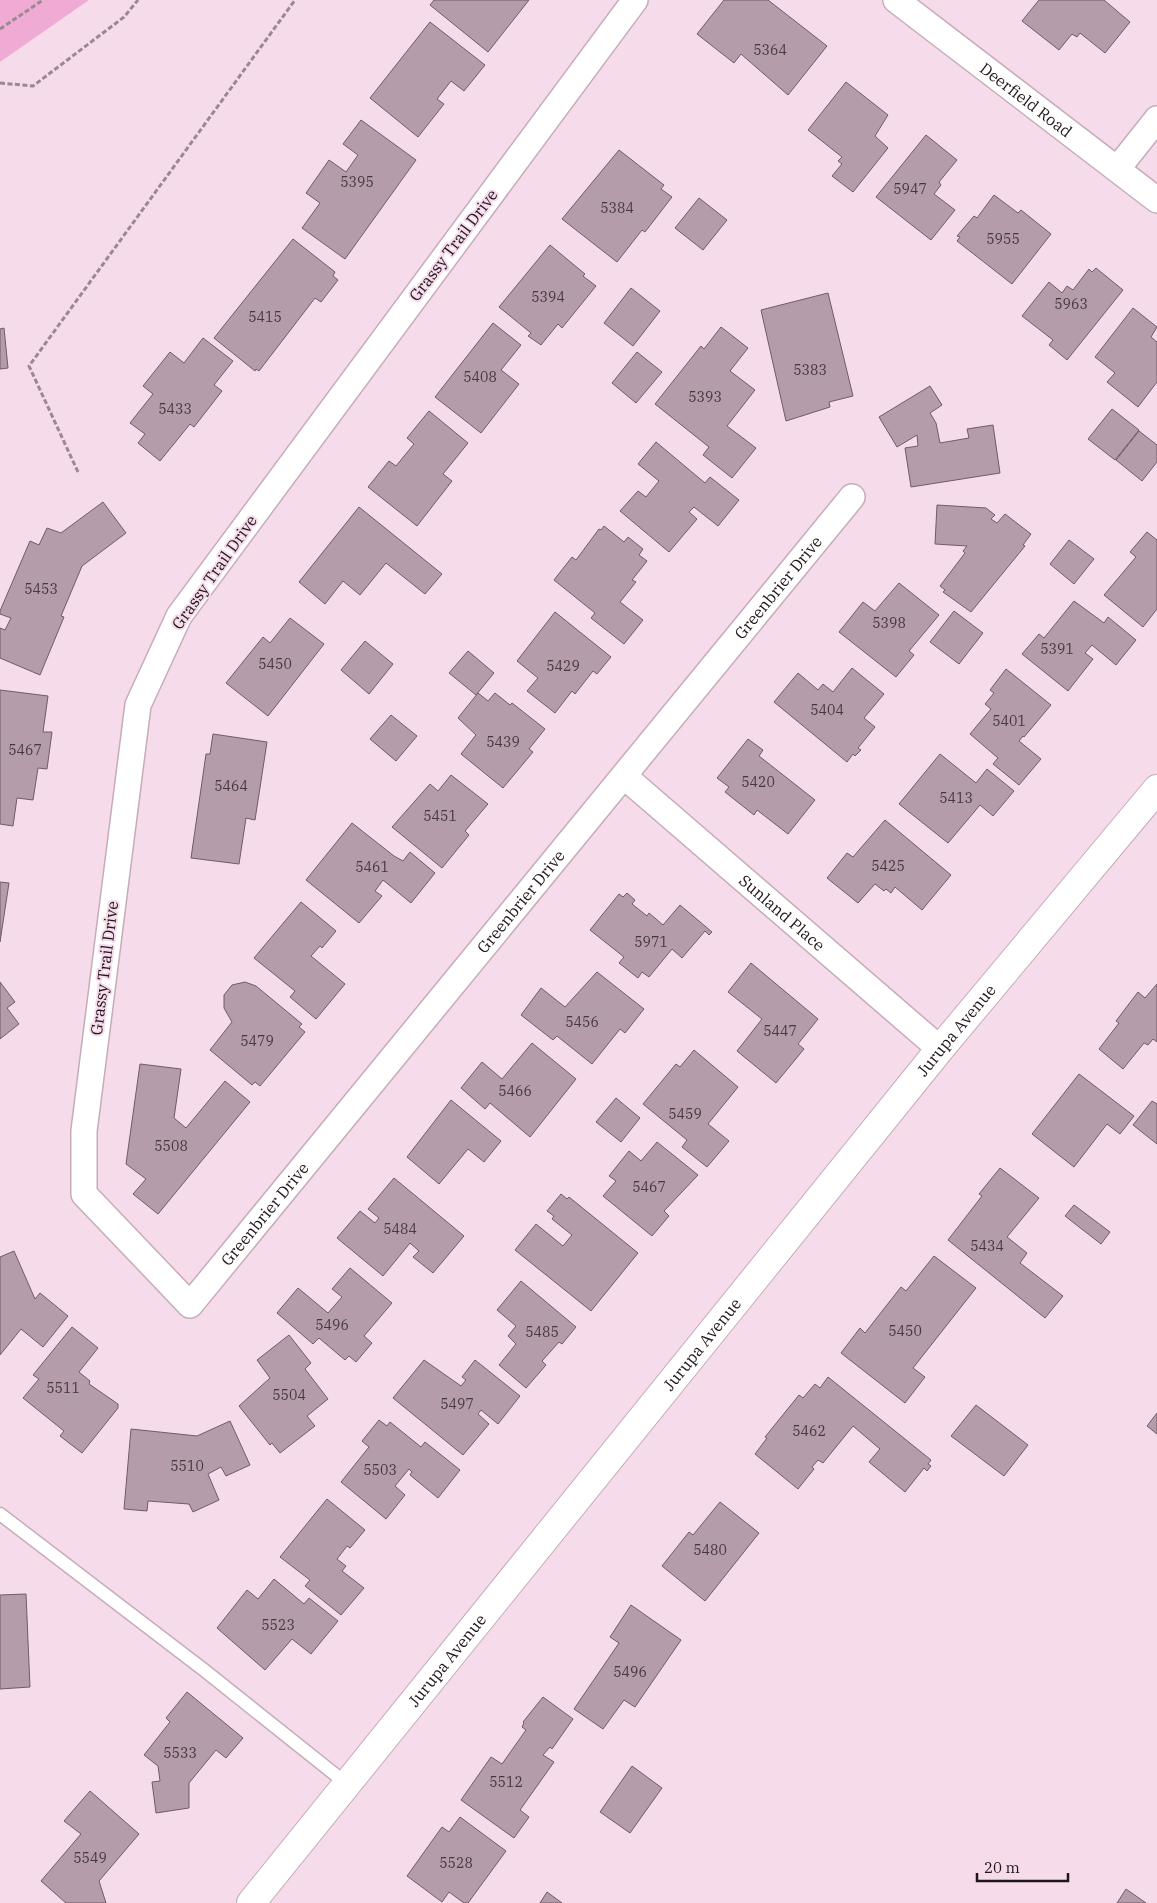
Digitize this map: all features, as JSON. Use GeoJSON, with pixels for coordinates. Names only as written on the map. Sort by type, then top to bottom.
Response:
{"type":"FeatureCollection","features":[{"type":"Feature","properties":{"kind":"main road","name":"Jurupa Avenue"},"geometry":{"type":"LineString","coordinates":[[251,1903],[940,1049],[1157,789]]}},
{"type":"Feature","properties":{"kind":"street","name":"Grassy Trail Drive"},"geometry":{"type":"LineString","coordinates":[[190,1305],[84,1194],[84,1131],[138,705],[179,616],[635,0]]}},
{"type":"Feature","properties":{"kind":"street","name":"Deerfield Road"},"geometry":{"type":"LineString","coordinates":[[896,0],[1118,168],[1157,200]]}},
{"type":"Feature","properties":{"kind":"street"},"geometry":{"type":"LineString","coordinates":[[1118,168],[1157,119]]}},
{"type":"Feature","properties":{"kind":"street","name":"Greenbrier Drive"},"geometry":{"type":"LineString","coordinates":[[190,1305],[852,497]]}},
{"type":"Feature","properties":{"kind":"street","name":"Sunland Place"},"geometry":{"type":"LineString","coordinates":[[624,776],[940,1049]]}},
{"type":"Feature","properties":{"kind":"lane"},"geometry":{"type":"LineString","coordinates":[[0,1514],[204,1670],[347,1784]]}},
{"type":"Feature","properties":{"kind":"path"},"geometry":{"type":"LineString","coordinates":[[0,30],[43,0]]}},
{"type":"Feature","properties":{"kind":"path"},"geometry":{"type":"LineString","coordinates":[[0,84],[33,86],[124,18],[138,0]]}},
{"type":"Feature","properties":{"kind":"path"},"geometry":{"type":"LineString","coordinates":[[78,472],[29,366],[295,0]]}},
{"type":"Feature","properties":{"kind":"shaded area"},"geometry":{"type":"Polygon","coordinates":[[[0,0],[89,0],[0,62],[0,0]]]}},
{"type":"Feature","properties":{"kind":"building"},"geometry":{"type":"Polygon","coordinates":[[[434,0],[529,0],[488,52],[430,5],[434,0]]]}},
{"type":"Feature","properties":{"kind":"building"},"geometry":{"type":"Polygon","coordinates":[[[724,0],[768,0],[827,46],[788,95],[741,54],[734,63],[697,34],[724,0]]]}},
{"type":"Feature","properties":{"kind":"building"},"geometry":{"type":"Polygon","coordinates":[[[1039,0],[1104,0],[1130,22],[1105,53],[1080,33],[1077,37],[1072,34],[1059,50],[1022,21],[1039,0]]]}},
{"type":"Feature","properties":{"kind":"building"},"geometry":{"type":"Polygon","coordinates":[[[430,22],[485,65],[464,91],[451,81],[437,99],[444,104],[418,137],[370,98],[430,22]]]}},
{"type":"Feature","properties":{"kind":"building"},"geometry":{"type":"Polygon","coordinates":[[[846,82],[888,115],[875,136],[888,148],[853,192],[832,176],[842,164],[838,161],[842,157],[808,130],[846,82]]]}},
{"type":"Feature","properties":{"kind":"building"},"geometry":{"type":"Polygon","coordinates":[[[361,120],[416,160],[345,259],[302,228],[320,203],[306,193],[329,160],[346,172],[358,155],[343,144],[361,120]]]}},
{"type":"Feature","properties":{"kind":"building"},"geometry":{"type":"Polygon","coordinates":[[[926,135],[957,160],[939,182],[941,185],[934,194],[955,210],[931,240],[876,197],[926,135]]]}},
{"type":"Feature","properties":{"kind":"building"},"geometry":{"type":"Polygon","coordinates":[[[619,150],[664,185],[661,189],[672,197],[645,232],[642,230],[617,262],[562,219],[619,150]]]}},
{"type":"Feature","properties":{"kind":"building"},"geometry":{"type":"Polygon","coordinates":[[[994,195],[1018,213],[1021,210],[1051,234],[1012,284],[957,241],[960,237],[957,236],[974,216],[977,218],[994,195]]]}},
{"type":"Feature","properties":{"kind":"building"},"geometry":{"type":"Polygon","coordinates":[[[699,198],[727,220],[703,250],[675,228],[699,198]]]}},
{"type":"Feature","properties":{"kind":"building"},"geometry":{"type":"Polygon","coordinates":[[[293,239],[335,272],[333,276],[338,280],[321,302],[315,298],[259,371],[256,369],[255,371],[214,338],[293,239]]]}},
{"type":"Feature","properties":{"kind":"building"},"geometry":{"type":"Polygon","coordinates":[[[550,245],[585,274],[583,276],[596,286],[562,328],[558,324],[541,345],[528,336],[531,333],[499,307],[550,245]]]}},
{"type":"Feature","properties":{"kind":"building"},"geometry":{"type":"Polygon","coordinates":[[[1096,268],[1123,290],[1067,360],[1049,345],[1053,340],[1022,316],[1049,282],[1062,293],[1067,286],[1073,290],[1089,269],[1092,272],[1096,268]]]}},
{"type":"Feature","properties":{"kind":"building"},"geometry":{"type":"Polygon","coordinates":[[[631,288],[660,311],[633,346],[604,323],[631,288]]]}},
{"type":"Feature","properties":{"kind":"building"},"geometry":{"type":"Polygon","coordinates":[[[828,293],[853,396],[829,402],[830,407],[786,421],[761,310],[828,293]]]}},
{"type":"Feature","properties":{"kind":"building"},"geometry":{"type":"Polygon","coordinates":[[[1133,308],[1157,327],[1151,337],[1157,342],[1157,382],[1138,407],[1107,382],[1115,373],[1095,357],[1133,308]]]}},
{"type":"Feature","properties":{"kind":"building"},"geometry":{"type":"Polygon","coordinates":[[[493,323],[521,345],[501,370],[519,384],[481,433],[435,397],[493,323]]]}},
{"type":"Feature","properties":{"kind":"building"},"geometry":{"type":"Polygon","coordinates":[[[721,327],[748,348],[730,371],[755,390],[727,426],[756,448],[732,478],[703,455],[709,447],[655,404],[701,346],[704,349],[721,327]]]}},
{"type":"Feature","properties":{"kind":"building"},"geometry":{"type":"Polygon","coordinates":[[[4,328],[8,368],[0,369],[0,329],[4,328]]]}},
{"type":"Feature","properties":{"kind":"building"},"geometry":{"type":"Polygon","coordinates":[[[203,338],[233,361],[214,385],[222,391],[194,427],[190,424],[160,461],[138,443],[145,434],[130,423],[153,394],[143,386],[170,352],[184,363],[203,338]]]}},
{"type":"Feature","properties":{"kind":"building"},"geometry":{"type":"Polygon","coordinates":[[[637,352],[662,372],[636,403],[612,383],[637,352]]]}},
{"type":"Feature","properties":{"kind":"building"},"geometry":{"type":"Polygon","coordinates":[[[930,386],[942,405],[930,413],[936,423],[940,443],[969,438],[967,429],[993,425],[1000,473],[911,487],[905,448],[918,446],[917,435],[897,447],[879,417],[930,386]]]}},
{"type":"Feature","properties":{"kind":"building"},"geometry":{"type":"Polygon","coordinates":[[[1112,409],[1139,430],[1115,460],[1088,439],[1112,409]]]}},
{"type":"Feature","properties":{"kind":"building"},"geometry":{"type":"Polygon","coordinates":[[[429,411],[468,443],[443,474],[452,481],[417,526],[368,487],[389,461],[396,466],[414,444],[407,438],[429,411]]]}},
{"type":"Feature","properties":{"kind":"building"},"geometry":{"type":"Polygon","coordinates":[[[1139,431],[1157,445],[1157,462],[1142,481],[1116,460],[1139,431]]]}},
{"type":"Feature","properties":{"kind":"building"},"geometry":{"type":"Polygon","coordinates":[[[656,442],[705,483],[710,477],[739,500],[718,526],[694,507],[689,512],[697,519],[669,552],[620,511],[638,491],[646,497],[659,481],[638,464],[656,442]]]}},
{"type":"Feature","properties":{"kind":"building"},"geometry":{"type":"Polygon","coordinates":[[[103,502],[126,533],[82,566],[61,616],[64,617],[40,675],[0,658],[0,628],[5,630],[11,618],[0,614],[0,611],[30,541],[39,545],[47,528],[61,533],[103,502]]]}},
{"type":"Feature","properties":{"kind":"building"},"geometry":{"type":"Polygon","coordinates":[[[937,505],[986,508],[995,515],[991,519],[997,523],[1005,514],[1031,534],[1023,545],[1025,546],[971,612],[943,592],[945,590],[940,586],[965,553],[963,551],[967,546],[935,544],[937,505]]]}},
{"type":"Feature","properties":{"kind":"building"},"geometry":{"type":"Polygon","coordinates":[[[359,507],[442,574],[425,594],[386,563],[360,595],[343,581],[325,604],[299,582],[359,507]]]}},
{"type":"Feature","properties":{"kind":"building"},"geometry":{"type":"Polygon","coordinates":[[[604,526],[624,542],[628,537],[643,549],[639,555],[647,561],[632,580],[636,582],[620,602],[643,620],[624,644],[591,618],[595,613],[554,580],[572,557],[576,560],[599,529],[601,530],[604,526]]]}},
{"type":"Feature","properties":{"kind":"building"},"geometry":{"type":"Polygon","coordinates":[[[1147,532],[1157,540],[1157,609],[1143,627],[1104,595],[1136,557],[1130,552],[1147,532]]]}},
{"type":"Feature","properties":{"kind":"building"},"geometry":{"type":"Polygon","coordinates":[[[1069,540],[1094,559],[1074,584],[1050,564],[1069,540]]]}},
{"type":"Feature","properties":{"kind":"building"},"geometry":{"type":"Polygon","coordinates":[[[899,583],[939,615],[909,651],[914,655],[896,677],[839,632],[863,602],[875,611],[899,583]]]}},
{"type":"Feature","properties":{"kind":"building"},"geometry":{"type":"Polygon","coordinates":[[[1074,601],[1104,623],[1108,617],[1136,640],[1116,665],[1092,645],[1085,653],[1093,659],[1068,691],[1022,654],[1039,634],[1044,638],[1074,601]]]}},
{"type":"Feature","properties":{"kind":"building"},"geometry":{"type":"Polygon","coordinates":[[[954,611],[983,633],[959,664],[930,642],[954,611]]]}},
{"type":"Feature","properties":{"kind":"building"},"geometry":{"type":"Polygon","coordinates":[[[555,612],[611,657],[597,674],[593,671],[575,694],[572,691],[555,713],[527,691],[538,678],[517,661],[555,612]]]}},
{"type":"Feature","properties":{"kind":"building"},"geometry":{"type":"Polygon","coordinates":[[[290,618],[324,644],[268,716],[226,683],[263,637],[270,643],[290,618]]]}},
{"type":"Feature","properties":{"kind":"building"},"geometry":{"type":"Polygon","coordinates":[[[365,641],[393,664],[369,694],[341,670],[365,641]]]}},
{"type":"Feature","properties":{"kind":"building"},"geometry":{"type":"Polygon","coordinates":[[[468,651],[494,673],[476,695],[449,673],[468,651]]]}},
{"type":"Feature","properties":{"kind":"building"},"geometry":{"type":"Polygon","coordinates":[[[852,668],[884,694],[864,718],[875,727],[858,748],[861,750],[855,756],[853,754],[847,762],[774,702],[798,673],[818,690],[823,684],[833,692],[852,668]]]}},
{"type":"Feature","properties":{"kind":"building"},"geometry":{"type":"Polygon","coordinates":[[[1006,669],[1051,705],[1019,741],[1041,759],[1019,785],[993,764],[998,758],[970,734],[991,709],[985,704],[994,693],[990,690],[1006,669]]]}},
{"type":"Feature","properties":{"kind":"building"},"geometry":{"type":"Polygon","coordinates":[[[0,690],[48,696],[43,732],[52,732],[47,769],[38,768],[33,800],[17,798],[13,826],[0,824],[0,690]]]}},
{"type":"Feature","properties":{"kind":"building"},"geometry":{"type":"Polygon","coordinates":[[[478,693],[488,701],[495,693],[510,705],[512,703],[545,729],[529,749],[533,752],[503,788],[461,754],[476,735],[458,718],[478,693]]]}},
{"type":"Feature","properties":{"kind":"building"},"geometry":{"type":"Polygon","coordinates":[[[391,715],[417,736],[396,761],[370,739],[391,715]]]}},
{"type":"Feature","properties":{"kind":"building"},"geometry":{"type":"Polygon","coordinates":[[[213,734],[267,742],[255,820],[246,818],[239,864],[191,858],[206,754],[210,754],[213,734]]]}},
{"type":"Feature","properties":{"kind":"building"},"geometry":{"type":"Polygon","coordinates":[[[748,739],[763,750],[759,756],[815,800],[788,834],[757,810],[754,815],[725,792],[729,787],[717,778],[748,739]]]}},
{"type":"Feature","properties":{"kind":"building"},"geometry":{"type":"Polygon","coordinates":[[[940,754],[976,783],[987,769],[1014,791],[993,816],[980,805],[948,843],[899,804],[940,754]]]}},
{"type":"Feature","properties":{"kind":"building"},"geometry":{"type":"Polygon","coordinates":[[[451,775],[488,804],[465,831],[469,835],[442,868],[392,827],[430,784],[438,791],[451,775]]]}},
{"type":"Feature","properties":{"kind":"building"},"geometry":{"type":"Polygon","coordinates":[[[885,820],[951,875],[922,910],[895,887],[891,893],[886,889],[884,891],[875,884],[858,903],[827,878],[847,853],[853,857],[885,820]]]}},
{"type":"Feature","properties":{"kind":"building"},"geometry":{"type":"Polygon","coordinates":[[[352,823],[394,856],[403,861],[410,852],[435,873],[411,903],[383,880],[375,891],[382,896],[359,923],[306,880],[352,823]]]}},
{"type":"Feature","properties":{"kind":"building"},"geometry":{"type":"Polygon","coordinates":[[[0,882],[9,883],[0,942],[0,882]]]}},
{"type":"Feature","properties":{"kind":"building"},"geometry":{"type":"Polygon","coordinates":[[[627,893],[635,900],[632,904],[647,916],[649,913],[663,925],[680,905],[712,932],[709,935],[705,931],[682,958],[672,949],[649,977],[642,972],[638,978],[619,963],[624,957],[590,930],[619,894],[623,897],[627,893]]]}},
{"type":"Feature","properties":{"kind":"building"},"geometry":{"type":"Polygon","coordinates":[[[301,902],[336,931],[322,948],[320,946],[311,956],[345,984],[316,1019],[290,997],[295,991],[254,958],[301,902]]]}},
{"type":"Feature","properties":{"kind":"building"},"geometry":{"type":"Polygon","coordinates":[[[751,963],[818,1019],[798,1044],[804,1049],[776,1083],[737,1051],[762,1019],[728,992],[751,963]]]}},
{"type":"Feature","properties":{"kind":"building"},"geometry":{"type":"Polygon","coordinates":[[[597,972],[644,1009],[625,1033],[620,1029],[592,1064],[557,1036],[553,1040],[521,1015],[541,988],[565,1007],[597,972]]]}},
{"type":"Feature","properties":{"kind":"building"},"geometry":{"type":"Polygon","coordinates":[[[0,982],[15,1002],[7,1008],[19,1024],[0,1039],[0,982]]]}},
{"type":"Feature","properties":{"kind":"building"},"geometry":{"type":"Polygon","coordinates":[[[245,982],[256,986],[302,1024],[299,1027],[305,1032],[260,1086],[255,1082],[252,1085],[210,1050],[232,1022],[224,1008],[224,995],[232,985],[245,982]]]}},
{"type":"Feature","properties":{"kind":"building"},"geometry":{"type":"Polygon","coordinates":[[[1157,984],[1157,1042],[1153,1039],[1148,1045],[1144,1043],[1123,1069],[1099,1049],[1119,1023],[1116,1021],[1138,992],[1145,998],[1157,984]]]}},
{"type":"Feature","properties":{"kind":"building"},"geometry":{"type":"Polygon","coordinates":[[[532,1043],[576,1079],[530,1137],[490,1103],[485,1109],[461,1088],[482,1062],[502,1079],[532,1043]]]}},
{"type":"Feature","properties":{"kind":"building"},"geometry":{"type":"Polygon","coordinates":[[[694,1050],[738,1087],[708,1124],[729,1141],[707,1167],[682,1147],[687,1140],[643,1104],[676,1064],[680,1067],[694,1050]]]}},
{"type":"Feature","properties":{"kind":"building"},"geometry":{"type":"Polygon","coordinates":[[[140,1064],[181,1069],[174,1118],[186,1128],[225,1081],[250,1102],[158,1214],[133,1194],[146,1179],[126,1164],[140,1064]]]}},
{"type":"Feature","properties":{"kind":"building"},"geometry":{"type":"Polygon","coordinates":[[[1079,1074],[1134,1116],[1120,1134],[1107,1124],[1074,1167],[1032,1134],[1079,1074]]]}},
{"type":"Feature","properties":{"kind":"building"},"geometry":{"type":"Polygon","coordinates":[[[616,1098],[640,1118],[621,1142],[596,1122],[616,1098]]]}},
{"type":"Feature","properties":{"kind":"building"},"geometry":{"type":"Polygon","coordinates":[[[451,1100],[501,1141],[484,1162],[468,1149],[439,1184],[407,1157],[451,1100]]]}},
{"type":"Feature","properties":{"kind":"building"},"geometry":{"type":"Polygon","coordinates":[[[1152,1101],[1157,1104],[1157,1144],[1133,1125],[1152,1101]]]}},
{"type":"Feature","properties":{"kind":"building"},"geometry":{"type":"Polygon","coordinates":[[[657,1142],[698,1175],[664,1211],[669,1216],[652,1236],[603,1196],[616,1181],[609,1176],[629,1151],[641,1161],[657,1142]]]}},
{"type":"Feature","properties":{"kind":"building"},"geometry":{"type":"Polygon","coordinates":[[[1000,1168],[1039,1198],[1007,1237],[1027,1253],[1020,1263],[1063,1296],[1045,1318],[948,1240],[982,1196],[979,1194],[1000,1168]]]}},
{"type":"Feature","properties":{"kind":"building"},"geometry":{"type":"Polygon","coordinates":[[[394,1178],[464,1236],[433,1273],[413,1257],[419,1251],[410,1243],[383,1276],[337,1238],[360,1211],[375,1223],[379,1218],[368,1209],[394,1178]]]}},
{"type":"Feature","properties":{"kind":"building"},"geometry":{"type":"Polygon","coordinates":[[[561,1194],[567,1199],[569,1197],[638,1253],[591,1311],[515,1250],[536,1224],[563,1246],[572,1235],[552,1219],[554,1216],[547,1211],[561,1194]]]}},
{"type":"Feature","properties":{"kind":"building"},"geometry":{"type":"Polygon","coordinates":[[[1074,1205],[1110,1232],[1101,1244],[1065,1216],[1074,1205]]]}},
{"type":"Feature","properties":{"kind":"building"},"geometry":{"type":"Polygon","coordinates":[[[14,1251],[35,1299],[40,1293],[68,1316],[43,1347],[21,1329],[0,1355],[0,1257],[14,1251]]]}},
{"type":"Feature","properties":{"kind":"building"},"geometry":{"type":"Polygon","coordinates":[[[934,1256],[976,1288],[913,1368],[925,1377],[905,1403],[841,1353],[860,1328],[865,1333],[901,1287],[906,1291],[934,1256]]]}},
{"type":"Feature","properties":{"kind":"building"},"geometry":{"type":"Polygon","coordinates":[[[350,1268],[392,1303],[364,1336],[372,1343],[356,1362],[349,1356],[345,1360],[319,1338],[313,1344],[277,1313],[298,1288],[328,1313],[342,1297],[332,1289],[350,1268]]]}},
{"type":"Feature","properties":{"kind":"building"},"geometry":{"type":"Polygon","coordinates":[[[521,1281],[576,1327],[562,1344],[559,1342],[542,1361],[546,1365],[526,1388],[499,1365],[516,1344],[508,1336],[516,1326],[497,1310],[521,1281]]]}},
{"type":"Feature","properties":{"kind":"building"},"geometry":{"type":"Polygon","coordinates":[[[72,1327],[98,1348],[79,1372],[90,1381],[89,1384],[118,1404],[118,1408],[82,1453],[60,1436],[64,1431],[23,1398],[39,1379],[33,1375],[72,1327]]]}},
{"type":"Feature","properties":{"kind":"building"},"geometry":{"type":"Polygon","coordinates":[[[289,1335],[311,1363],[305,1369],[328,1399],[307,1416],[315,1426],[280,1453],[272,1443],[270,1445],[239,1406],[270,1378],[257,1360],[289,1335]]]}},
{"type":"Feature","properties":{"kind":"building"},"geometry":{"type":"Polygon","coordinates":[[[424,1360],[461,1386],[466,1380],[462,1377],[475,1360],[520,1396],[498,1424],[481,1410],[478,1414],[489,1424],[463,1455],[393,1398],[424,1360]]]}},
{"type":"Feature","properties":{"kind":"building"},"geometry":{"type":"Polygon","coordinates":[[[828,1377],[931,1460],[928,1464],[931,1466],[927,1471],[924,1468],[905,1492],[869,1462],[880,1449],[853,1426],[823,1463],[818,1460],[812,1467],[814,1469],[798,1489],[755,1454],[767,1438],[765,1437],[799,1395],[803,1398],[815,1384],[820,1388],[828,1377]]]}},
{"type":"Feature","properties":{"kind":"building"},"geometry":{"type":"Polygon","coordinates":[[[976,1405],[1028,1445],[1004,1476],[951,1436],[976,1405]]]}},
{"type":"Feature","properties":{"kind":"building"},"geometry":{"type":"Polygon","coordinates":[[[1157,1413],[1157,1434],[1147,1426],[1157,1413]]]}},
{"type":"Feature","properties":{"kind":"building"},"geometry":{"type":"Polygon","coordinates":[[[379,1420],[387,1426],[390,1422],[421,1447],[425,1442],[460,1470],[438,1498],[410,1475],[412,1472],[409,1469],[395,1486],[405,1495],[386,1519],[341,1482],[369,1447],[362,1441],[379,1420]]]}},
{"type":"Feature","properties":{"kind":"building"},"geometry":{"type":"Polygon","coordinates":[[[230,1421],[250,1465],[226,1476],[221,1467],[208,1474],[219,1500],[193,1512],[189,1504],[148,1501],[147,1511],[124,1509],[131,1429],[197,1436],[230,1421]]]}},
{"type":"Feature","properties":{"kind":"building"},"geometry":{"type":"Polygon","coordinates":[[[327,1499],[365,1530],[350,1548],[347,1546],[337,1559],[346,1566],[342,1571],[364,1588],[341,1615],[305,1586],[310,1580],[280,1557],[327,1499]]]}},
{"type":"Feature","properties":{"kind":"building"},"geometry":{"type":"Polygon","coordinates":[[[720,1502],[759,1533],[705,1601],[662,1566],[689,1532],[693,1535],[720,1502]]]}},
{"type":"Feature","properties":{"kind":"building"},"geometry":{"type":"Polygon","coordinates":[[[274,1579],[304,1604],[309,1598],[338,1621],[311,1654],[292,1639],[265,1670],[217,1628],[247,1590],[258,1599],[274,1579]]]}},
{"type":"Feature","properties":{"kind":"building"},"geometry":{"type":"Polygon","coordinates":[[[26,1594],[30,1687],[0,1689],[0,1595],[26,1594]]]}},
{"type":"Feature","properties":{"kind":"building"},"geometry":{"type":"Polygon","coordinates":[[[631,1605],[681,1640],[635,1707],[624,1700],[603,1729],[574,1709],[619,1643],[610,1637],[631,1605]]]}},
{"type":"Feature","properties":{"kind":"building"},"geometry":{"type":"Polygon","coordinates":[[[187,1692],[243,1738],[226,1758],[216,1750],[189,1783],[189,1808],[156,1813],[152,1782],[160,1781],[158,1766],[144,1755],[170,1722],[166,1718],[187,1692]]]}},
{"type":"Feature","properties":{"kind":"building"},"geometry":{"type":"Polygon","coordinates":[[[543,1697],[573,1719],[552,1749],[550,1747],[543,1755],[554,1762],[520,1810],[529,1817],[514,1838],[461,1800],[491,1757],[502,1764],[526,1730],[522,1727],[523,1722],[543,1697]]]}},
{"type":"Feature","properties":{"kind":"building"},"geometry":{"type":"Polygon","coordinates":[[[632,1766],[662,1788],[630,1833],[600,1812],[632,1766]]]}},
{"type":"Feature","properties":{"kind":"building"},"geometry":{"type":"Polygon","coordinates":[[[90,1791],[139,1834],[99,1881],[106,1903],[66,1903],[41,1881],[81,1834],[64,1821],[90,1791]]]}},
{"type":"Feature","properties":{"kind":"building"},"geometry":{"type":"Polygon","coordinates":[[[460,1817],[506,1851],[468,1903],[464,1903],[449,1892],[442,1902],[407,1876],[442,1827],[449,1832],[460,1817]]]}},
{"type":"Feature","properties":{"kind":"building"},"geometry":{"type":"Polygon","coordinates":[[[1126,1889],[1146,1903],[1117,1903],[1126,1889]]]}},
{"type":"Feature","properties":{"kind":"building"},"geometry":{"type":"Polygon","coordinates":[[[547,1892],[562,1903],[540,1903],[547,1892]]]}}]}
